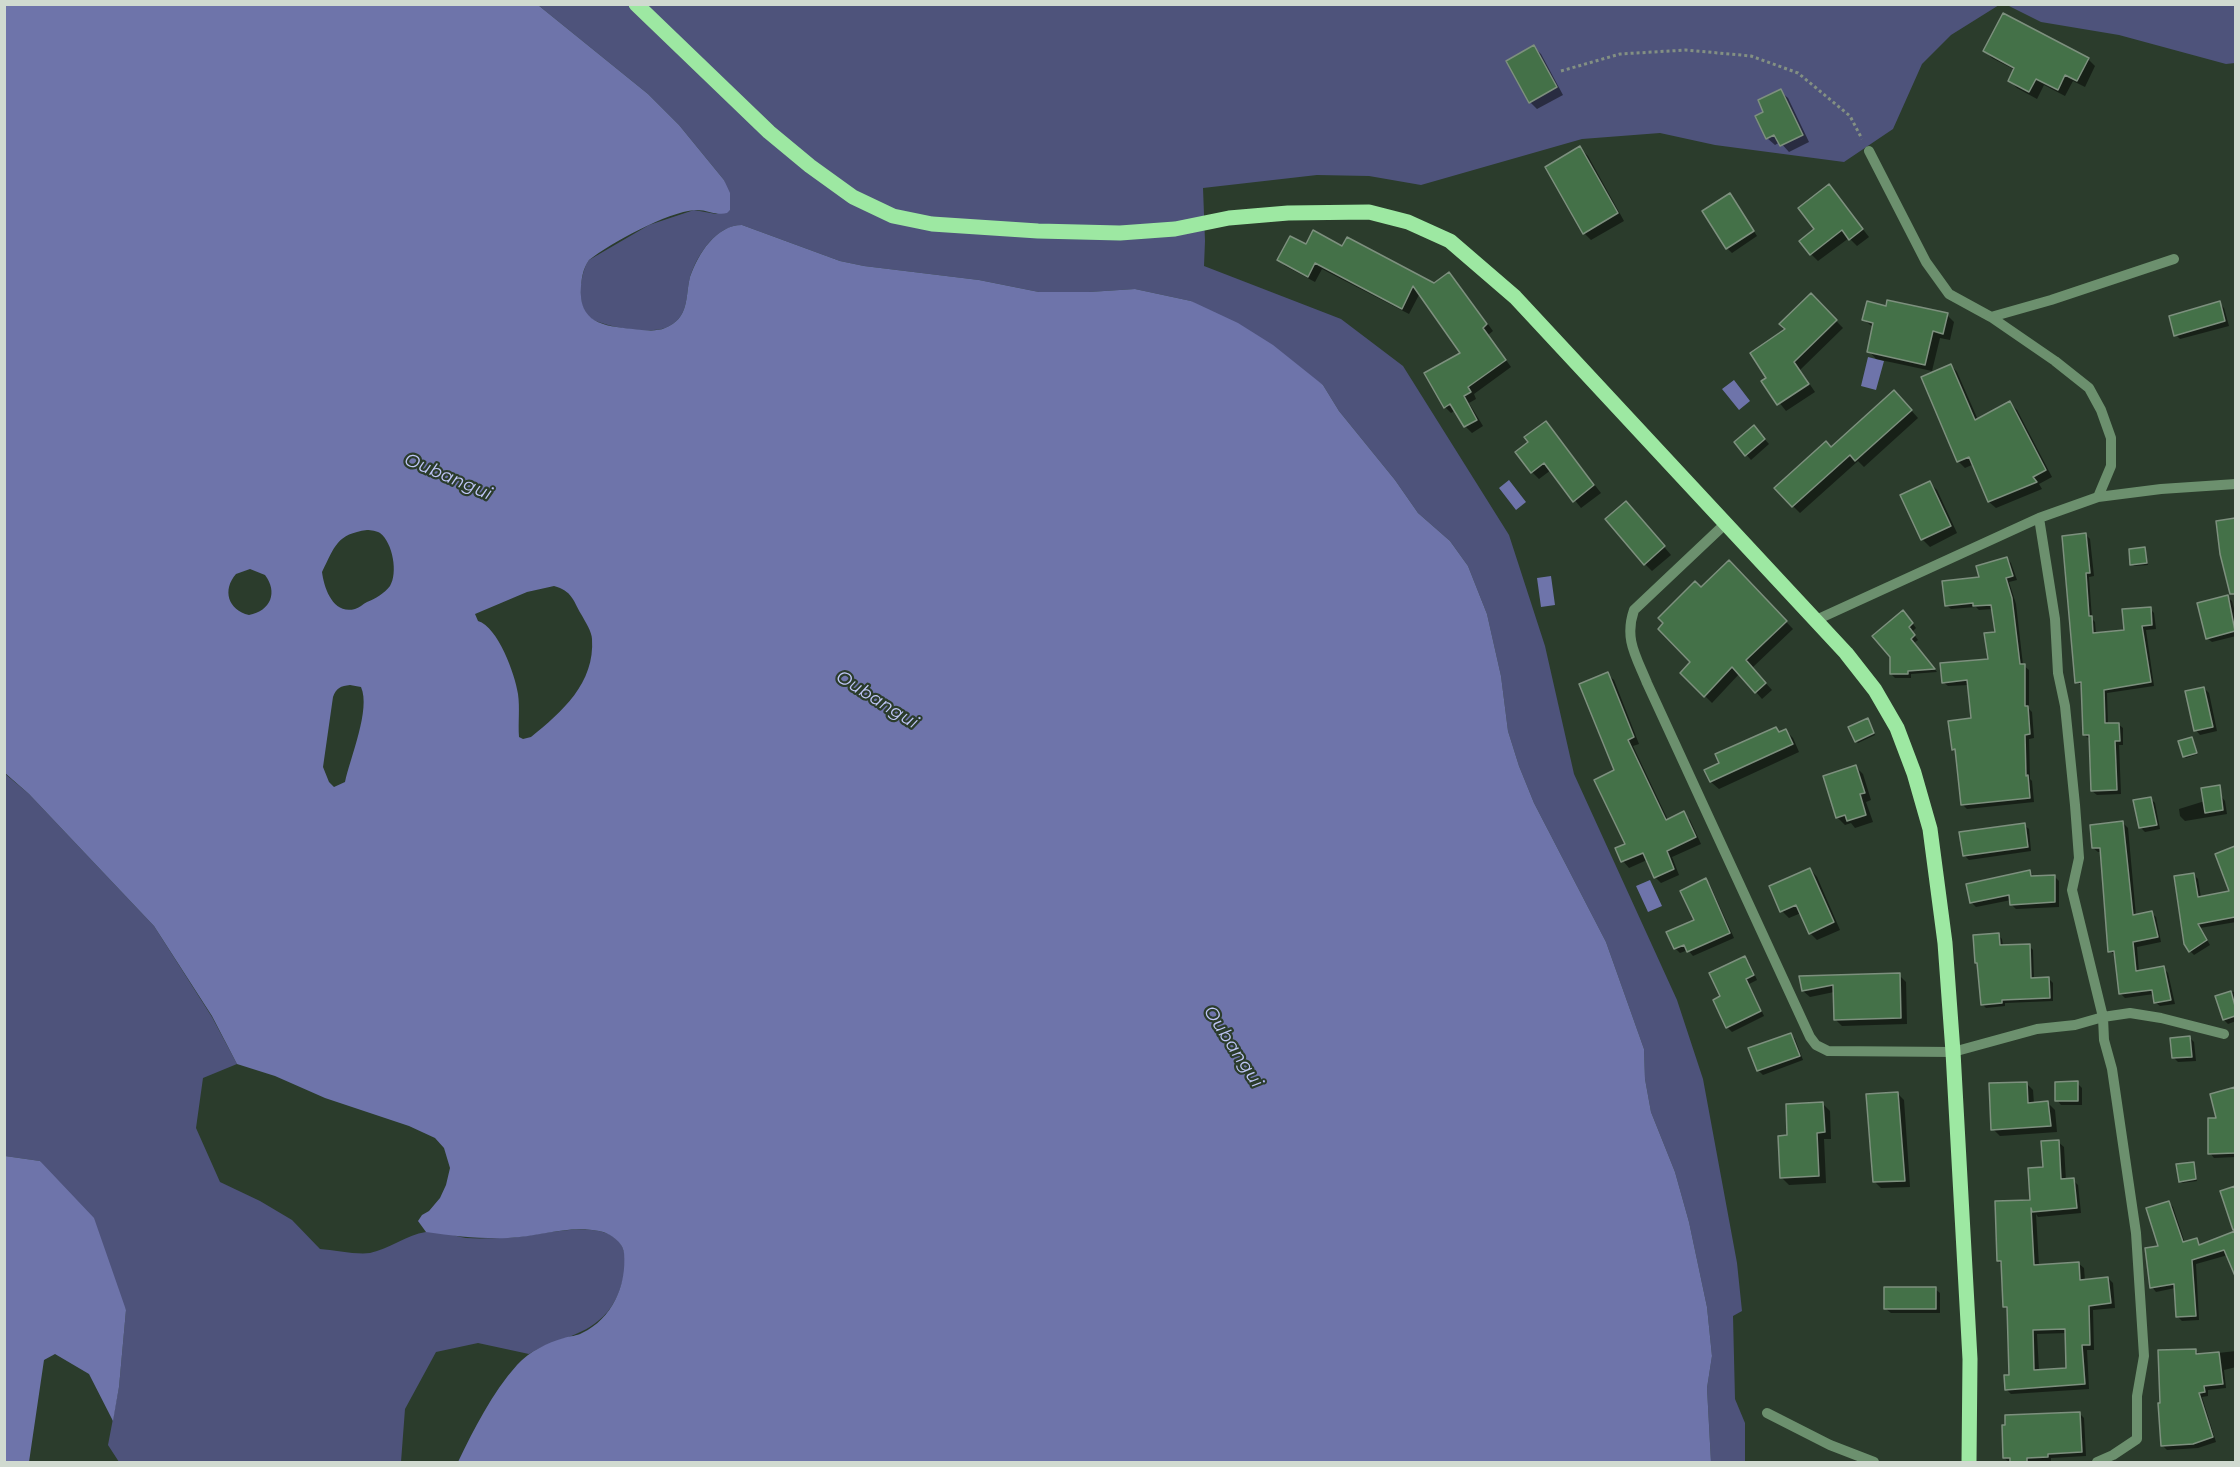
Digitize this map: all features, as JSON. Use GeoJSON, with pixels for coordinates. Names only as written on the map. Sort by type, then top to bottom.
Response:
{"type":"FeatureCollection","features":[{"type":"Feature","properties":{"kind":"main road"},"geometry":{"type":"LineString","coordinates":[[636,4],[769,132],[810,166],[853,197],[893,216],[932,224],[1120,233],[1175,229],[1229,218],[1288,213],[1369,212],[1408,222],[1450,241],[1515,297],[1816,620],[1875,690],[1897,728],[1914,773],[1930,829],[1945,943],[1953,1052],[1970,1359],[1969,1462]]}},
{"type":"Feature","properties":{"kind":"street"},"geometry":{"type":"LineString","coordinates":[[1869,151],[1926,262],[1949,294],[1991,317],[2055,361],[2089,388],[2101,410],[2111,438],[2111,466],[2098,497]]}},
{"type":"Feature","properties":{"kind":"street"},"geometry":{"type":"LineString","coordinates":[[1991,317],[2051,300],[2175,259]]}},
{"type":"Feature","properties":{"kind":"street"},"geometry":{"type":"LineString","coordinates":[[1816,620],[2039,518],[2098,497],[2161,489],[2235,484]]}},
{"type":"Feature","properties":{"kind":"street"},"geometry":{"type":"LineString","coordinates":[[2039,518],[2055,619],[2058,674],[2065,706],[2075,805],[2079,858],[2072,890],[2103,1017],[2104,1040],[2112,1069],[2136,1233],[2144,1356],[2137,1396],[2137,1439],[2114,1455],[2097,1462]]}},
{"type":"Feature","properties":{"kind":"street"},"geometry":{"type":"LineString","coordinates":[[1725,524],[1634,610],[1629,624],[1630,639],[1647,683],[1810,1037],[1816,1045],[1828,1051],[1953,1052],[2037,1029],[2075,1025],[2103,1017],[2130,1013],[2161,1018],[2224,1034]]}},
{"type":"Feature","properties":{"kind":"street"},"geometry":{"type":"LineString","coordinates":[[1767,1413],[1830,1445],[1874,1462]]}},
{"type":"Feature","properties":{"kind":"path"},"geometry":{"type":"LineString","coordinates":[[1561,71],[1620,54],[1686,50],[1751,56],[1798,73],[1850,116],[1869,151]]}},
{"type":"Feature","properties":{"kind":"shaded area"},"geometry":{"type":"Polygon","coordinates":[[[538,5],[1999,5],[1951,35],[1922,64],[1893,129],[1844,162],[1715,145],[1660,133],[1582,139],[1421,185],[1369,176],[1317,175],[1203,188],[1204,266],[1341,319],[1403,366],[1509,535],[1545,646],[1574,774],[1677,1000],[1703,1079],[1737,1263],[1742,1311],[1733,1316],[1735,1399],[1745,1423],[1745,1462],[1711,1462],[1707,1388],[1712,1356],[1707,1307],[1689,1222],[1675,1172],[1651,1112],[1645,1079],[1644,1049],[1606,942],[1534,803],[1519,766],[1508,731],[1501,676],[1487,614],[1468,566],[1450,541],[1418,513],[1395,480],[1339,411],[1323,385],[1191,301],[1135,289],[1039,292],[979,280],[864,266],[840,261],[742,225],[724,230],[703,251],[690,277],[683,313],[673,324],[658,330],[638,330],[595,321],[585,312],[581,297],[583,272],[589,260],[649,225],[694,210],[716,214],[730,210],[730,202],[724,180],[679,125],[648,94],[538,5]]]}},
{"type":"Feature","properties":{"kind":"shaded area"},"geometry":{"type":"Polygon","coordinates":[[[2007,5],[2235,5],[2235,63],[2226,64],[2119,35],[2041,22],[2007,5]]]}},
{"type":"Feature","properties":{"kind":"shaded area"},"geometry":{"type":"Polygon","coordinates":[[[4,773],[29,794],[154,926],[212,1017],[237,1064],[203,1078],[196,1128],[220,1182],[260,1201],[292,1220],[320,1249],[370,1253],[411,1236],[431,1232],[466,1238],[507,1238],[563,1231],[602,1232],[617,1239],[624,1253],[624,1275],[618,1294],[608,1312],[590,1327],[529,1354],[478,1343],[436,1352],[405,1409],[401,1462],[119,1462],[108,1445],[119,1387],[126,1310],[40,1161],[5,1156],[4,773]]]}},
{"type":"Feature","properties":{"kind":"water","name":"Oubangui"},"geometry":{"type":"Polygon","coordinates":[[[5,4],[538,5],[648,94],[679,125],[724,180],[730,193],[730,210],[727,213],[695,210],[670,216],[625,237],[589,260],[582,276],[581,298],[588,315],[595,320],[622,328],[649,330],[661,329],[673,324],[683,313],[690,277],[703,250],[716,235],[733,226],[742,225],[840,261],[864,266],[979,280],[1039,292],[1135,289],[1191,301],[1238,323],[1273,345],[1323,385],[1339,411],[1395,480],[1418,513],[1450,541],[1468,566],[1487,614],[1501,676],[1508,731],[1519,766],[1534,803],[1606,942],[1644,1049],[1645,1079],[1651,1112],[1675,1172],[1689,1222],[1707,1307],[1712,1356],[1707,1388],[1711,1462],[458,1462],[492,1399],[517,1365],[545,1345],[580,1334],[593,1327],[609,1310],[620,1289],[623,1277],[624,1253],[621,1245],[615,1239],[599,1231],[576,1229],[498,1238],[426,1232],[418,1221],[440,1198],[450,1168],[444,1148],[435,1138],[409,1126],[325,1098],[275,1076],[237,1064],[212,1016],[154,926],[29,794],[5,773],[5,4]],[[367,530],[343,538],[338,543],[322,572],[331,599],[335,604],[347,610],[356,608],[383,593],[390,586],[394,574],[391,551],[380,533],[367,530]],[[250,569],[236,574],[229,586],[229,599],[236,609],[242,612],[249,615],[257,613],[270,600],[269,581],[265,575],[250,569]],[[554,586],[527,592],[475,614],[478,621],[485,625],[499,641],[509,664],[518,694],[519,737],[523,739],[531,737],[565,707],[582,683],[592,655],[591,633],[568,593],[554,586]],[[350,685],[341,687],[333,697],[323,767],[329,782],[334,787],[345,782],[359,734],[363,708],[361,687],[350,685]]]}},
{"type":"Feature","properties":{"kind":"water"},"geometry":{"type":"Polygon","coordinates":[[[1868,357],[1884,361],[1876,390],[1861,386],[1868,357]]]}},
{"type":"Feature","properties":{"kind":"water"},"geometry":{"type":"Polygon","coordinates":[[[1734,380],[1750,401],[1739,410],[1722,389],[1734,380]]]}},
{"type":"Feature","properties":{"kind":"water"},"geometry":{"type":"Polygon","coordinates":[[[1509,480],[1526,502],[1516,510],[1499,488],[1509,480]]]}},
{"type":"Feature","properties":{"kind":"water"},"geometry":{"type":"Polygon","coordinates":[[[1551,576],[1555,605],[1541,607],[1537,578],[1551,576]]]}},
{"type":"Feature","properties":{"kind":"water"},"geometry":{"type":"Polygon","coordinates":[[[1650,880],[1662,906],[1648,912],[1636,886],[1650,880]]]}},
{"type":"Feature","properties":{"kind":"water"},"geometry":{"type":"Polygon","coordinates":[[[5,1156],[40,1161],[94,1218],[126,1310],[119,1387],[113,1421],[89,1374],[55,1354],[44,1360],[29,1462],[5,1462],[5,1156]]]}},
{"type":"Feature","properties":{"kind":"building"},"geometry":{"type":"Polygon","coordinates":[[[2003,13],[2089,58],[2077,81],[2065,75],[2058,90],[2036,79],[2029,92],[2008,81],[2014,68],[1983,51],[2003,13]]]}},
{"type":"Feature","properties":{"kind":"building"},"geometry":{"type":"Polygon","coordinates":[[[1534,45],[1557,87],[1529,103],[1506,61],[1534,45]]]}},
{"type":"Feature","properties":{"kind":"building"},"geometry":{"type":"Polygon","coordinates":[[[1781,89],[1803,135],[1780,146],[1774,135],[1766,139],[1755,116],[1763,112],[1758,100],[1781,89]]]}},
{"type":"Feature","properties":{"kind":"building"},"geometry":{"type":"Polygon","coordinates":[[[1580,146],[1618,213],[1583,234],[1545,167],[1580,146]]]}},
{"type":"Feature","properties":{"kind":"building"},"geometry":{"type":"Polygon","coordinates":[[[1829,184],[1863,229],[1849,240],[1842,230],[1810,255],[1799,241],[1814,229],[1798,208],[1829,184]]]}},
{"type":"Feature","properties":{"kind":"building"},"geometry":{"type":"Polygon","coordinates":[[[1730,193],[1754,231],[1726,249],[1702,211],[1730,193]]]}},
{"type":"Feature","properties":{"kind":"building"},"geometry":{"type":"Polygon","coordinates":[[[1313,230],[1342,246],[1347,237],[1434,283],[1449,272],[1487,324],[1483,328],[1506,360],[1468,387],[1471,392],[1464,396],[1477,420],[1464,427],[1450,404],[1444,408],[1424,373],[1460,353],[1413,286],[1402,309],[1315,263],[1308,277],[1277,260],[1290,236],[1306,244],[1313,230]]]}},
{"type":"Feature","properties":{"kind":"building"},"geometry":{"type":"Polygon","coordinates":[[[1811,293],[1837,320],[1794,362],[1809,384],[1777,405],[1761,381],[1766,378],[1750,353],[1785,329],[1779,324],[1811,293]]]}},
{"type":"Feature","properties":{"kind":"building"},"geometry":{"type":"Polygon","coordinates":[[[1887,300],[1948,313],[1943,334],[1933,331],[1925,365],[1867,352],[1873,323],[1862,320],[1867,301],[1886,306],[1887,300]]]}},
{"type":"Feature","properties":{"kind":"building"},"geometry":{"type":"Polygon","coordinates":[[[2220,301],[2225,321],[2174,336],[2169,316],[2220,301]]]}},
{"type":"Feature","properties":{"kind":"building"},"geometry":{"type":"Polygon","coordinates":[[[1951,364],[1975,420],[2010,401],[2046,470],[2033,477],[2037,482],[1988,502],[1969,457],[1957,462],[1921,377],[1951,364]]]}},
{"type":"Feature","properties":{"kind":"building"},"geometry":{"type":"Polygon","coordinates":[[[1894,390],[1912,410],[1855,461],[1850,455],[1792,507],[1774,488],[1826,441],[1831,447],[1894,390]]]}},
{"type":"Feature","properties":{"kind":"building"},"geometry":{"type":"Polygon","coordinates":[[[1546,421],[1594,485],[1573,502],[1544,463],[1531,473],[1515,452],[1528,442],[1524,437],[1546,421]]]}},
{"type":"Feature","properties":{"kind":"building"},"geometry":{"type":"Polygon","coordinates":[[[1754,425],[1765,439],[1745,456],[1734,442],[1754,425]]]}},
{"type":"Feature","properties":{"kind":"building"},"geometry":{"type":"Polygon","coordinates":[[[1930,481],[1951,526],[1921,540],[1900,495],[1930,481]]]}},
{"type":"Feature","properties":{"kind":"building"},"geometry":{"type":"Polygon","coordinates":[[[1626,501],[1665,546],[1644,565],[1605,519],[1626,501]]]}},
{"type":"Feature","properties":{"kind":"building"},"geometry":{"type":"Polygon","coordinates":[[[2235,518],[2235,594],[2230,594],[2220,554],[2216,521],[2235,518]]]}},
{"type":"Feature","properties":{"kind":"building"},"geometry":{"type":"Polygon","coordinates":[[[2086,533],[2090,573],[2086,573],[2089,616],[2092,616],[2093,633],[2124,630],[2122,609],[2151,607],[2152,625],[2142,626],[2151,682],[2104,690],[2105,723],[2119,723],[2120,741],[2115,741],[2117,790],[2091,791],[2089,735],[2083,735],[2081,682],[2075,683],[2062,536],[2086,533]]]}},
{"type":"Feature","properties":{"kind":"building"},"geometry":{"type":"Polygon","coordinates":[[[2145,547],[2147,563],[2130,565],[2129,549],[2145,547]]]}},
{"type":"Feature","properties":{"kind":"building"},"geometry":{"type":"Polygon","coordinates":[[[2007,557],[2013,576],[2006,578],[2012,598],[2020,664],[2025,664],[2025,706],[2028,706],[2030,734],[2025,735],[2026,776],[2028,775],[2030,798],[1961,805],[1955,749],[1952,750],[1948,721],[1971,718],[1967,680],[1942,683],[1940,663],[1988,659],[1984,633],[1995,632],[1991,605],[1973,606],[1973,603],[1945,606],[1942,581],[1979,577],[1976,566],[2007,557]]]}},
{"type":"Feature","properties":{"kind":"building"},"geometry":{"type":"Polygon","coordinates":[[[1729,560],[1787,621],[1746,660],[1766,683],[1755,693],[1732,667],[1704,697],[1680,673],[1690,662],[1658,629],[1663,623],[1658,618],[1695,581],[1701,587],[1729,560]]]}},
{"type":"Feature","properties":{"kind":"building"},"geometry":{"type":"Polygon","coordinates":[[[2228,595],[2235,631],[2206,639],[2197,603],[2228,595]]]}},
{"type":"Feature","properties":{"kind":"building"},"geometry":{"type":"Polygon","coordinates":[[[1903,610],[1913,623],[1909,627],[1915,635],[1911,639],[1935,669],[1908,671],[1908,674],[1890,674],[1890,657],[1872,636],[1903,610]]]}},
{"type":"Feature","properties":{"kind":"building"},"geometry":{"type":"Polygon","coordinates":[[[1608,672],[1634,737],[1628,740],[1666,820],[1684,811],[1696,837],[1667,851],[1674,869],[1654,878],[1643,853],[1621,862],[1615,848],[1625,844],[1594,780],[1614,770],[1579,684],[1608,672]]]}},
{"type":"Feature","properties":{"kind":"building"},"geometry":{"type":"Polygon","coordinates":[[[2204,687],[2213,727],[2194,731],[2185,691],[2204,687]]]}},
{"type":"Feature","properties":{"kind":"building"},"geometry":{"type":"Polygon","coordinates":[[[1868,718],[1874,733],[1855,742],[1848,727],[1868,718]]]}},
{"type":"Feature","properties":{"kind":"building"},"geometry":{"type":"Polygon","coordinates":[[[1776,727],[1779,732],[1786,729],[1793,744],[1710,782],[1704,770],[1719,763],[1715,754],[1776,727]]]}},
{"type":"Feature","properties":{"kind":"building"},"geometry":{"type":"Polygon","coordinates":[[[2192,737],[2197,753],[2183,757],[2178,741],[2192,737]]]}},
{"type":"Feature","properties":{"kind":"building"},"geometry":{"type":"Polygon","coordinates":[[[1856,765],[1865,793],[1860,794],[1866,815],[1847,821],[1845,815],[1836,818],[1823,776],[1856,765]]]}},
{"type":"Feature","properties":{"kind":"building"},"geometry":{"type":"Polygon","coordinates":[[[2220,785],[2223,810],[2205,813],[2201,788],[2220,785]]]}},
{"type":"Feature","properties":{"kind":"building"},"geometry":{"type":"Polygon","coordinates":[[[2151,797],[2157,825],[2139,828],[2133,800],[2151,797]]]}},
{"type":"Feature","properties":{"kind":"building"},"geometry":{"type":"Polygon","coordinates":[[[2123,821],[2133,915],[2152,911],[2158,937],[2133,942],[2136,971],[2164,966],[2171,1000],[2154,1003],[2152,990],[2119,994],[2114,951],[2108,952],[2100,848],[2092,848],[2090,825],[2123,821]]]}},
{"type":"Feature","properties":{"kind":"building"},"geometry":{"type":"Polygon","coordinates":[[[2025,823],[2028,847],[1963,856],[1959,832],[2025,823]]]}},
{"type":"Feature","properties":{"kind":"building"},"geometry":{"type":"Polygon","coordinates":[[[2235,846],[2235,917],[2198,924],[2207,940],[2189,952],[2184,944],[2174,876],[2194,873],[2198,897],[2229,891],[2215,854],[2235,846]]]}},
{"type":"Feature","properties":{"kind":"building"},"geometry":{"type":"Polygon","coordinates":[[[1810,868],[1834,922],[1809,934],[1796,905],[1780,912],[1769,886],[1810,868]]]}},
{"type":"Feature","properties":{"kind":"building"},"geometry":{"type":"Polygon","coordinates":[[[2030,870],[2031,876],[2055,875],[2055,902],[2010,905],[2009,895],[1970,903],[1966,884],[2030,870]]]}},
{"type":"Feature","properties":{"kind":"building"},"geometry":{"type":"Polygon","coordinates":[[[1706,878],[1730,933],[1687,952],[1684,945],[1674,949],[1666,932],[1694,920],[1680,891],[1706,878]]]}},
{"type":"Feature","properties":{"kind":"building"},"geometry":{"type":"Polygon","coordinates":[[[1999,933],[2000,945],[2030,944],[2031,978],[2049,977],[2050,998],[2002,1000],[2002,1003],[1981,1005],[1973,935],[1999,933]]]}},
{"type":"Feature","properties":{"kind":"building"},"geometry":{"type":"Polygon","coordinates":[[[1745,956],[1754,975],[1746,979],[1761,1011],[1726,1028],[1713,1000],[1720,996],[1709,973],[1745,956]]]}},
{"type":"Feature","properties":{"kind":"building"},"geometry":{"type":"Polygon","coordinates":[[[1900,973],[1901,1018],[1834,1020],[1833,985],[1802,991],[1799,976],[1900,973]]]}},
{"type":"Feature","properties":{"kind":"building"},"geometry":{"type":"Polygon","coordinates":[[[2231,991],[2235,1016],[2223,1020],[2215,996],[2231,991]]]}},
{"type":"Feature","properties":{"kind":"building"},"geometry":{"type":"Polygon","coordinates":[[[1791,1033],[1800,1056],[1757,1071],[1748,1048],[1791,1033]]]}},
{"type":"Feature","properties":{"kind":"building"},"geometry":{"type":"Polygon","coordinates":[[[2190,1036],[2192,1057],[2172,1058],[2170,1038],[2190,1036]]]}},
{"type":"Feature","properties":{"kind":"building"},"geometry":{"type":"Polygon","coordinates":[[[2078,1081],[2078,1101],[2055,1101],[2055,1082],[2078,1081]]]}},
{"type":"Feature","properties":{"kind":"building"},"geometry":{"type":"Polygon","coordinates":[[[2027,1082],[2028,1103],[2048,1101],[2051,1126],[1991,1130],[1989,1083],[2027,1082]]]}},
{"type":"Feature","properties":{"kind":"building"},"geometry":{"type":"Polygon","coordinates":[[[2235,1087],[2235,1153],[2208,1154],[2208,1118],[2216,1118],[2210,1094],[2235,1087]]]}},
{"type":"Feature","properties":{"kind":"building"},"geometry":{"type":"Polygon","coordinates":[[[1898,1092],[1905,1181],[1873,1182],[1866,1094],[1898,1092]]]}},
{"type":"Feature","properties":{"kind":"building"},"geometry":{"type":"Polygon","coordinates":[[[1823,1102],[1825,1132],[1817,1133],[1819,1176],[1780,1178],[1778,1136],[1787,1135],[1786,1104],[1823,1102]]]}},
{"type":"Feature","properties":{"kind":"building"},"geometry":{"type":"Polygon","coordinates":[[[2059,1140],[2061,1179],[2074,1178],[2077,1208],[2032,1212],[2031,1208],[2034,1265],[2079,1262],[2080,1280],[2108,1277],[2111,1303],[2089,1306],[2090,1345],[2082,1345],[2085,1384],[2005,1390],[2004,1375],[2009,1375],[2007,1307],[2003,1307],[2001,1261],[1997,1261],[1995,1201],[2030,1200],[2028,1168],[2043,1167],[2041,1141],[2059,1140]],[[2065,1329],[2033,1330],[2034,1370],[2066,1368],[2065,1329]]]}},
{"type":"Feature","properties":{"kind":"building"},"geometry":{"type":"Polygon","coordinates":[[[2194,1162],[2196,1179],[2179,1182],[2176,1164],[2194,1162]]]}},
{"type":"Feature","properties":{"kind":"building"},"geometry":{"type":"Polygon","coordinates":[[[2235,1186],[2235,1229],[2233,1230],[2220,1191],[2235,1186]]]}},
{"type":"Feature","properties":{"kind":"building"},"geometry":{"type":"Polygon","coordinates":[[[2169,1201],[2183,1242],[2197,1238],[2199,1245],[2235,1231],[2235,1276],[2224,1250],[2192,1260],[2196,1316],[2176,1317],[2174,1284],[2150,1288],[2145,1248],[2158,1246],[2146,1208],[2169,1201]]]}},
{"type":"Feature","properties":{"kind":"building"},"geometry":{"type":"Polygon","coordinates":[[[1884,1287],[1936,1287],[1936,1309],[1884,1309],[1884,1287]]]}},
{"type":"Feature","properties":{"kind":"building"},"geometry":{"type":"Polygon","coordinates":[[[2196,1349],[2196,1354],[2219,1352],[2223,1384],[2204,1386],[2205,1392],[2199,1393],[2213,1437],[2193,1444],[2161,1446],[2158,1350],[2196,1349]]]}},
{"type":"Feature","properties":{"kind":"building"},"geometry":{"type":"Polygon","coordinates":[[[2080,1412],[2082,1452],[2048,1454],[2048,1457],[2027,1458],[2027,1462],[2010,1462],[2010,1458],[2003,1458],[2002,1425],[2005,1425],[2005,1415],[2080,1412]]]}}]}
